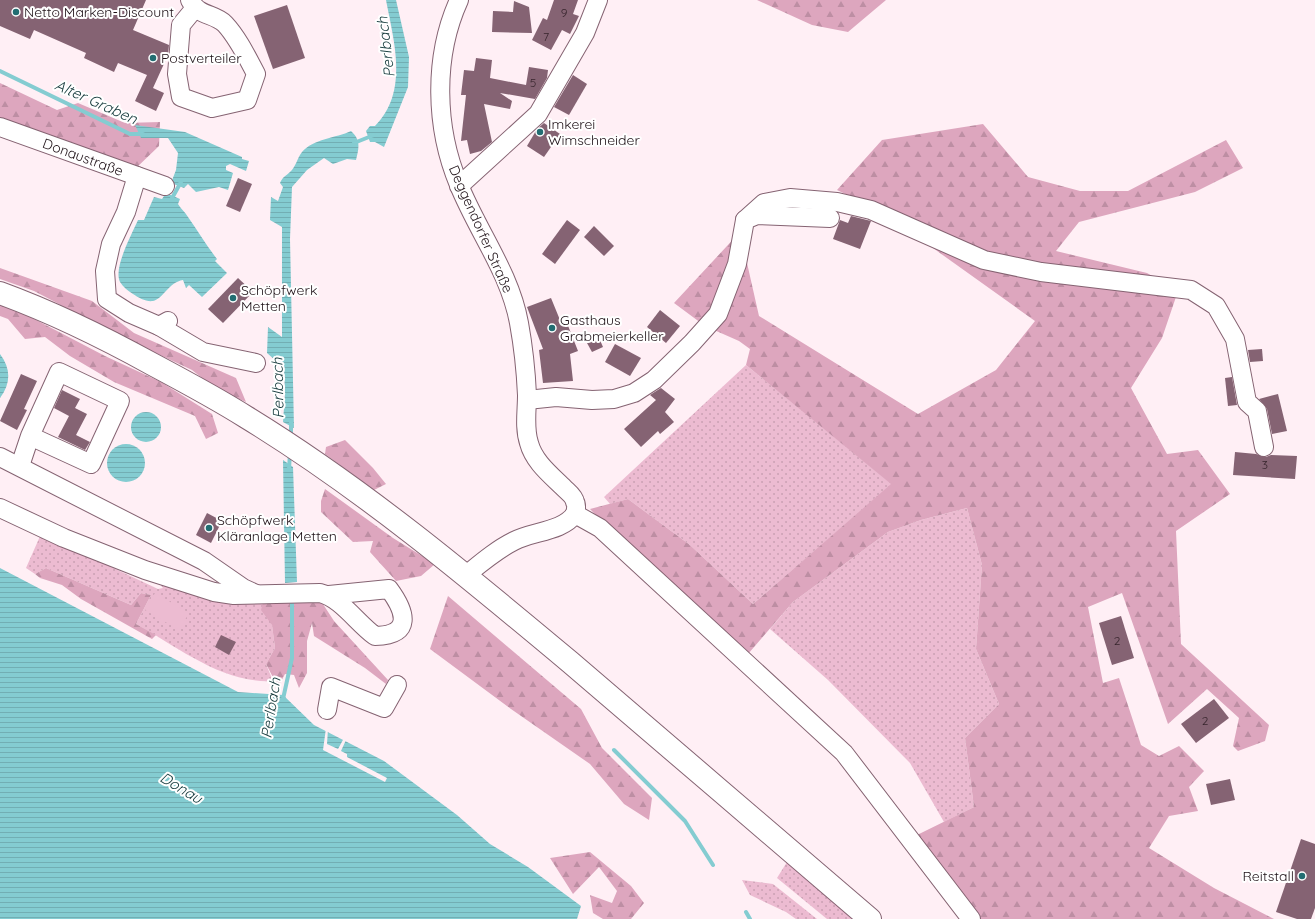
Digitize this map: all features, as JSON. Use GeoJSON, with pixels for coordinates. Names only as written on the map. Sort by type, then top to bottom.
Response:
{"type":"FeatureCollection","features":[{"type":"Feature","properties":{"kind":"main road"},"geometry":{"type":"LineString","coordinates":[[0,293],[37,306],[120,347],[248,417],[325,470],[412,533],[465,576],[713,783],[870,919]]}},
{"type":"Feature","properties":{"kind":"street","name":"Deggendorfer Straße"},"geometry":{"type":"LineString","coordinates":[[459,0],[451,18],[444,44],[441,80],[442,118],[450,158],[459,186],[506,279],[519,322],[527,400],[527,432],[533,454],[542,466],[576,502],[575,514]]}},
{"type":"Feature","properties":{"kind":"street"},"geometry":{"type":"LineString","coordinates":[[459,186],[538,114],[585,33],[598,0]]}},
{"type":"Feature","properties":{"kind":"street"},"geometry":{"type":"LineString","coordinates":[[192,4],[224,23],[244,51],[256,74],[246,100],[212,108],[181,98],[176,74],[181,25],[192,4]]}},
{"type":"Feature","properties":{"kind":"street","name":"Donaustraße"},"geometry":{"type":"LineString","coordinates":[[0,127],[165,186]]}},
{"type":"Feature","properties":{"kind":"street"},"geometry":{"type":"LineString","coordinates":[[137,176],[126,212],[111,244],[106,264],[107,299],[129,313],[164,323],[203,352],[256,363]]}},
{"type":"Feature","properties":{"kind":"street"},"geometry":{"type":"LineString","coordinates":[[527,400],[556,397],[592,400],[614,399],[634,393],[654,380],[692,343],[718,314],[737,264],[745,220],[764,203],[790,198],[838,202],[871,210],[984,260],[1041,272],[1191,290],[1216,306],[1236,339],[1247,402],[1257,411],[1264,447]]}},
{"type":"Feature","properties":{"kind":"street"},"geometry":{"type":"LineString","coordinates":[[745,220],[757,215],[830,218]]}},
{"type":"Feature","properties":{"kind":"street"},"geometry":{"type":"LineString","coordinates":[[20,466],[30,436],[59,372],[120,400],[91,464],[30,436]]}},
{"type":"Feature","properties":{"kind":"street"},"geometry":{"type":"LineString","coordinates":[[0,457],[204,561],[243,588],[257,595]]}},
{"type":"Feature","properties":{"kind":"street"},"geometry":{"type":"LineString","coordinates":[[0,508],[64,538],[145,570],[214,592],[234,595],[324,594]]}},
{"type":"Feature","properties":{"kind":"street"},"geometry":{"type":"LineString","coordinates":[[465,576],[512,542],[525,536],[564,524],[575,514],[600,528],[844,753],[971,919]]}},
{"type":"Feature","properties":{"kind":"street"},"geometry":{"type":"LineString","coordinates":[[327,710],[331,688],[384,708],[397,685]]}},
{"type":"Feature","properties":{"kind":"shaded area"},"geometry":{"type":"Polygon","coordinates":[[[746,365],[892,484],[753,604],[690,545],[628,499],[610,504],[604,497],[746,365]]]}},
{"type":"Feature","properties":{"kind":"shaded area"},"geometry":{"type":"Polygon","coordinates":[[[967,508],[982,565],[976,649],[999,704],[965,738],[974,807],[944,822],[910,763],[828,680],[770,629],[793,602],[888,532],[921,520],[967,508]]]}},
{"type":"Feature","properties":{"kind":"shaded area"},"geometry":{"type":"Polygon","coordinates":[[[41,534],[158,589],[163,588],[159,583],[264,599],[272,625],[275,648],[266,664],[273,681],[236,677],[219,670],[185,653],[136,624],[151,595],[141,593],[131,605],[46,568],[35,574],[26,568],[41,534]]]}},
{"type":"Feature","properties":{"kind":"shaded area"},"geometry":{"type":"Polygon","coordinates":[[[155,593],[189,613],[179,630],[145,610],[155,593]]]}},
{"type":"Feature","properties":{"kind":"shaded area"},"geometry":{"type":"Polygon","coordinates":[[[787,862],[854,919],[827,919],[777,878],[787,862]]]}},
{"type":"Feature","properties":{"kind":"shaded area"},"geometry":{"type":"Polygon","coordinates":[[[742,880],[773,884],[817,919],[796,919],[786,912],[750,895],[742,880]]]}},
{"type":"Feature","properties":{"kind":"green space"},"geometry":{"type":"Polygon","coordinates":[[[757,0],[886,0],[848,32],[812,25],[757,0]]]}},
{"type":"Feature","properties":{"kind":"green space"},"geometry":{"type":"Polygon","coordinates":[[[0,83],[57,110],[78,103],[125,123],[160,122],[159,146],[134,170],[0,122],[0,83]]]}},
{"type":"Feature","properties":{"kind":"green space"},"geometry":{"type":"Polygon","coordinates":[[[983,124],[1028,177],[1080,191],[1128,191],[1226,140],[1243,168],[1195,192],[1079,222],[1056,251],[1147,273],[1178,291],[1162,338],[1131,388],[1167,454],[1198,450],[1230,494],[1176,531],[1181,644],[1269,725],[1265,741],[1238,751],[1233,746],[1239,718],[1207,689],[1168,724],[1122,593],[1088,607],[1103,683],[1119,678],[1141,745],[1159,756],[1179,746],[1204,771],[1189,787],[1198,811],[1169,816],[1149,848],[1214,888],[1274,919],[977,919],[917,835],[974,807],[965,738],[999,704],[976,649],[982,565],[967,508],[921,520],[888,532],[793,602],[748,654],[614,534],[590,509],[628,499],[690,545],[753,604],[891,484],[746,365],[750,349],[739,341],[705,326],[674,303],[740,232],[759,316],[918,414],[996,370],[1035,321],[884,213],[837,190],[882,140],[983,124]]]}},
{"type":"Feature","properties":{"kind":"green space"},"geometry":{"type":"Polygon","coordinates":[[[0,268],[92,301],[134,333],[236,378],[246,402],[216,389],[192,370],[128,340],[34,291],[0,279],[0,268]]]}},
{"type":"Feature","properties":{"kind":"green space"},"geometry":{"type":"Polygon","coordinates":[[[0,304],[17,310],[105,356],[161,382],[212,414],[218,433],[206,439],[195,416],[114,382],[70,356],[45,337],[25,339],[8,319],[0,316],[0,304]]]}},
{"type":"Feature","properties":{"kind":"green space"},"geometry":{"type":"Polygon","coordinates":[[[345,440],[373,468],[386,484],[374,490],[325,454],[326,447],[345,440]]]}},
{"type":"Feature","properties":{"kind":"green space"},"geometry":{"type":"Polygon","coordinates":[[[325,489],[393,538],[435,564],[421,576],[396,581],[370,552],[373,541],[353,542],[321,512],[321,501],[325,489]]]}},
{"type":"Feature","properties":{"kind":"green space"},"geometry":{"type":"Polygon","coordinates":[[[46,568],[131,605],[141,593],[151,595],[136,624],[156,635],[152,639],[81,599],[62,585],[40,578],[35,574],[46,568]]]}},
{"type":"Feature","properties":{"kind":"green space"},"geometry":{"type":"Polygon","coordinates":[[[448,596],[581,709],[602,748],[652,798],[649,820],[624,804],[590,764],[511,709],[430,649],[448,596]]]}},
{"type":"Feature","properties":{"kind":"green space"},"geometry":{"type":"Polygon","coordinates":[[[319,598],[334,621],[388,680],[386,684],[365,668],[314,636],[312,623],[307,641],[307,673],[299,688],[294,675],[285,674],[278,687],[266,664],[275,648],[272,625],[261,610],[264,599],[319,598]]]}},
{"type":"Feature","properties":{"kind":"green space"},"geometry":{"type":"Polygon","coordinates":[[[590,852],[631,886],[644,903],[631,919],[603,919],[593,913],[590,895],[612,903],[617,891],[599,867],[573,894],[550,858],[590,852]]]}},
{"type":"Feature","properties":{"kind":"water"},"geometry":{"type":"Polygon","coordinates":[[[386,0],[396,0],[409,57],[408,87],[384,147],[375,142],[370,142],[366,131],[370,126],[375,126],[386,113],[396,82],[395,49],[386,0]]]}},
{"type":"Feature","properties":{"kind":"water"},"geometry":{"type":"Polygon","coordinates":[[[135,125],[185,132],[249,161],[246,171],[230,164],[226,166],[226,170],[233,173],[228,190],[219,187],[196,192],[188,184],[184,188],[171,183],[176,170],[178,153],[168,138],[141,138],[135,125]]]}},
{"type":"Feature","properties":{"kind":"water"},"geometry":{"type":"Polygon","coordinates":[[[351,131],[358,141],[356,160],[347,159],[333,164],[324,158],[307,170],[292,187],[290,239],[294,428],[283,422],[285,393],[284,368],[267,353],[268,327],[282,337],[282,227],[270,220],[271,197],[278,201],[283,187],[280,183],[283,177],[292,170],[302,152],[318,141],[351,131]]]}},
{"type":"Feature","properties":{"kind":"water"},"geometry":{"type":"Polygon","coordinates":[[[166,193],[180,199],[178,204],[217,259],[215,261],[227,273],[202,297],[189,285],[186,288],[183,280],[178,281],[170,287],[157,300],[148,301],[131,293],[120,282],[119,268],[121,260],[138,220],[144,220],[154,197],[162,199],[166,193]]]}},
{"type":"Feature","properties":{"kind":"water"},"geometry":{"type":"Polygon","coordinates":[[[0,354],[8,371],[8,381],[0,398],[0,354]]]}},
{"type":"Feature","properties":{"kind":"water"},"geometry":{"type":"Polygon","coordinates":[[[146,412],[152,413],[160,421],[160,433],[152,441],[146,442],[140,441],[132,433],[131,427],[132,421],[140,413],[146,412]]]}},
{"type":"Feature","properties":{"kind":"water"},"geometry":{"type":"Polygon","coordinates":[[[122,444],[130,444],[140,449],[144,456],[144,470],[140,477],[130,482],[122,482],[112,477],[110,474],[107,467],[107,459],[112,449],[115,447],[122,444]]]}},
{"type":"Feature","properties":{"kind":"water"},"geometry":{"type":"Polygon","coordinates":[[[283,460],[293,467],[297,582],[285,583],[283,460]]]}},
{"type":"Feature","properties":{"kind":"water","name":"Donau"},"geometry":{"type":"Polygon","coordinates":[[[0,568],[238,692],[283,695],[314,725],[384,761],[457,815],[490,844],[528,867],[581,906],[577,919],[0,919],[0,568]]]}},
{"type":"Feature","properties":{"kind":"pier"},"geometry":{"type":"Polygon","coordinates":[[[326,728],[328,729],[327,744],[338,749],[344,738],[346,740],[341,751],[347,754],[347,757],[387,778],[385,782],[323,750],[326,728]]]}},
{"type":"Feature","properties":{"kind":"building"},"geometry":{"type":"Polygon","coordinates":[[[0,0],[146,0],[133,30],[169,45],[168,55],[153,88],[164,93],[156,111],[135,101],[147,75],[118,63],[114,72],[84,58],[86,53],[34,30],[30,39],[0,26],[0,0]]]}},
{"type":"Feature","properties":{"kind":"building"},"geometry":{"type":"Polygon","coordinates":[[[554,0],[578,0],[573,14],[579,16],[570,34],[562,30],[551,50],[532,40],[543,18],[547,20],[554,0]]]}},
{"type":"Feature","properties":{"kind":"building"},"geometry":{"type":"Polygon","coordinates":[[[514,1],[529,7],[532,33],[492,32],[493,11],[513,12],[514,1]]]}},
{"type":"Feature","properties":{"kind":"building"},"geometry":{"type":"Polygon","coordinates":[[[287,5],[305,58],[273,69],[254,16],[287,5]]]}},
{"type":"Feature","properties":{"kind":"building"},"geometry":{"type":"Polygon","coordinates":[[[476,58],[492,60],[490,78],[526,85],[529,67],[548,70],[547,78],[535,99],[500,93],[512,101],[510,109],[484,104],[492,142],[481,151],[470,154],[467,140],[461,141],[466,95],[461,95],[464,70],[474,71],[476,58]]]}},
{"type":"Feature","properties":{"kind":"building"},"geometry":{"type":"Polygon","coordinates":[[[573,75],[587,84],[569,115],[554,107],[573,75]]]}},
{"type":"Feature","properties":{"kind":"building"},"geometry":{"type":"Polygon","coordinates":[[[544,123],[560,134],[544,157],[527,146],[537,129],[544,123]]]}},
{"type":"Feature","properties":{"kind":"building"},"geometry":{"type":"Polygon","coordinates":[[[238,178],[252,184],[240,212],[226,206],[238,178]]]}},
{"type":"Feature","properties":{"kind":"building"},"geometry":{"type":"Polygon","coordinates":[[[851,216],[871,221],[860,249],[833,239],[840,220],[848,223],[851,216]]]}},
{"type":"Feature","properties":{"kind":"building"},"geometry":{"type":"Polygon","coordinates":[[[567,220],[580,230],[555,264],[542,254],[567,220]]]}},
{"type":"Feature","properties":{"kind":"building"},"geometry":{"type":"Polygon","coordinates":[[[594,226],[614,246],[604,256],[584,237],[594,226]]]}},
{"type":"Feature","properties":{"kind":"building","name":"Schöpfwerk Metten"},"geometry":{"type":"Polygon","coordinates":[[[238,278],[253,292],[223,323],[208,309],[238,278]]]}},
{"type":"Feature","properties":{"kind":"building","name":"Gasthaus Grabmeierkeller"},"geometry":{"type":"Polygon","coordinates":[[[551,298],[560,320],[565,318],[578,351],[570,354],[573,381],[543,383],[539,350],[543,349],[527,307],[551,298]]]}},
{"type":"Feature","properties":{"kind":"building"},"geometry":{"type":"Polygon","coordinates":[[[660,310],[680,326],[666,343],[647,327],[660,310]]]}},
{"type":"Feature","properties":{"kind":"building"},"geometry":{"type":"Polygon","coordinates":[[[599,338],[603,347],[592,352],[587,343],[599,338]]]}},
{"type":"Feature","properties":{"kind":"building"},"geometry":{"type":"Polygon","coordinates":[[[615,344],[641,358],[630,376],[605,362],[615,344]]]}},
{"type":"Feature","properties":{"kind":"building"},"geometry":{"type":"Polygon","coordinates":[[[1262,349],[1263,361],[1250,362],[1248,350],[1262,349]]]}},
{"type":"Feature","properties":{"kind":"building"},"geometry":{"type":"Polygon","coordinates":[[[21,374],[37,381],[24,409],[27,410],[17,430],[0,421],[21,374]]]}},
{"type":"Feature","properties":{"kind":"building"},"geometry":{"type":"Polygon","coordinates":[[[1232,377],[1237,405],[1228,406],[1225,378],[1232,377]]]}},
{"type":"Feature","properties":{"kind":"building"},"geometry":{"type":"Polygon","coordinates":[[[661,388],[675,399],[665,412],[674,422],[660,434],[658,431],[641,447],[624,429],[656,400],[650,395],[661,388]]]}},
{"type":"Feature","properties":{"kind":"building"},"geometry":{"type":"Polygon","coordinates":[[[62,390],[80,399],[75,408],[87,414],[76,435],[90,442],[85,450],[58,437],[69,416],[54,408],[62,390]]]}},
{"type":"Feature","properties":{"kind":"building"},"geometry":{"type":"Polygon","coordinates":[[[1278,394],[1287,431],[1272,434],[1267,409],[1259,399],[1278,394]]]}},
{"type":"Feature","properties":{"kind":"building"},"geometry":{"type":"Polygon","coordinates":[[[1235,452],[1256,454],[1266,457],[1271,455],[1297,456],[1295,479],[1233,475],[1235,452]]]}},
{"type":"Feature","properties":{"kind":"building","name":"Schöpfwerk Kläranlage Metten"},"geometry":{"type":"Polygon","coordinates":[[[207,513],[222,521],[211,543],[196,535],[207,513]]]}},
{"type":"Feature","properties":{"kind":"building"},"geometry":{"type":"Polygon","coordinates":[[[1121,616],[1134,658],[1112,665],[1099,623],[1121,616]]]}},
{"type":"Feature","properties":{"kind":"building"},"geometry":{"type":"Polygon","coordinates":[[[221,635],[236,642],[229,655],[215,647],[221,635]]]}},
{"type":"Feature","properties":{"kind":"building"},"geometry":{"type":"Polygon","coordinates":[[[1214,699],[1229,718],[1196,743],[1181,724],[1214,699]]]}},
{"type":"Feature","properties":{"kind":"building"},"geometry":{"type":"Polygon","coordinates":[[[1230,779],[1235,800],[1211,805],[1206,784],[1230,779]]]}},
{"type":"Feature","properties":{"kind":"building","name":"Reitstall"},"geometry":{"type":"Polygon","coordinates":[[[1301,839],[1315,844],[1315,908],[1311,919],[1297,919],[1276,912],[1301,839]]]}},
{"type":"Feature","properties":{"kind":"waterway","name":"Alter Graben"},"geometry":{"type":"LineString","coordinates":[[0,71],[130,134],[143,134]]}},
{"type":"Feature","properties":{"kind":"waterway","name":"Perlbach"},"geometry":{"type":"LineString","coordinates":[[354,143],[374,135]]}},
{"type":"Feature","properties":{"kind":"waterway"},"geometry":{"type":"LineString","coordinates":[[171,200],[181,182]]}},
{"type":"Feature","properties":{"kind":"waterway","name":"Perlbach"},"geometry":{"type":"LineString","coordinates":[[291,421],[291,437]]}},
{"type":"Feature","properties":{"kind":"waterway","name":"Perlbach"},"geometry":{"type":"LineString","coordinates":[[289,469],[290,453]]}},
{"type":"Feature","properties":{"kind":"waterway","name":"Perlbach"},"geometry":{"type":"LineString","coordinates":[[283,699],[292,658],[292,597]]}},
{"type":"Feature","properties":{"kind":"waterway"},"geometry":{"type":"LineString","coordinates":[[614,750],[685,821],[713,865]]}},
{"type":"Feature","properties":{"kind":"waterway"},"geometry":{"type":"LineString","coordinates":[[746,912],[750,919]]}},
{"type":"Feature","properties":{"kind":"place","name":"Netto Marken-Discount"},"geometry":{"type":"Point","coordinates":[16,12]}},
{"type":"Feature","properties":{"kind":"place","name":"Postverteiler"},"geometry":{"type":"Point","coordinates":[153,58]}},
{"type":"Feature","properties":{"kind":"place","name":"Imkerei Wimschneider"},"geometry":{"type":"Point","coordinates":[540,132]}},
{"type":"Feature","properties":{"kind":"place","name":"Schöpfwerk Metten"},"geometry":{"type":"Point","coordinates":[233,298]}},
{"type":"Feature","properties":{"kind":"place","name":"Gasthaus Grabmeierkeller"},"geometry":{"type":"Point","coordinates":[552,328]}},
{"type":"Feature","properties":{"kind":"place","name":"Schöpfwerk Kläranlage Metten"},"geometry":{"type":"Point","coordinates":[209,528]}},
{"type":"Feature","properties":{"kind":"place","name":"Reitstall"},"geometry":{"type":"Point","coordinates":[1302,876]}}]}
